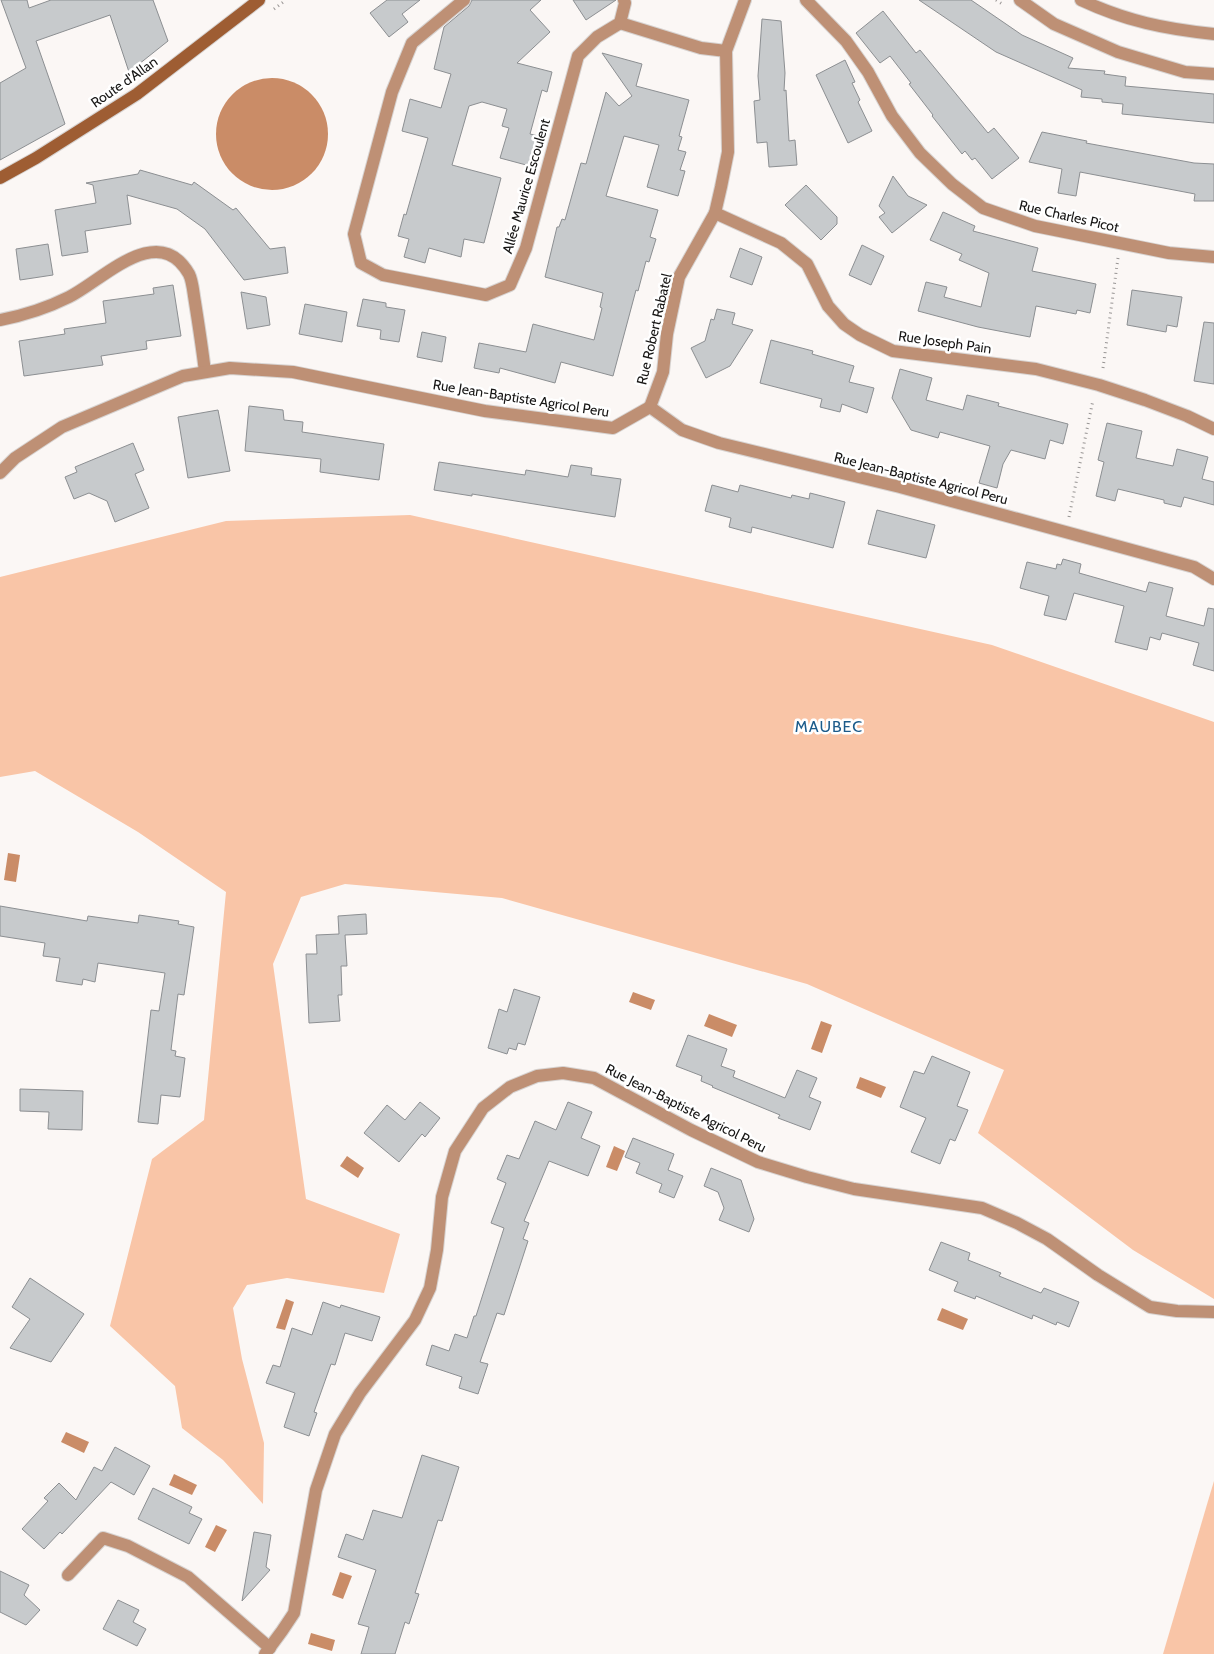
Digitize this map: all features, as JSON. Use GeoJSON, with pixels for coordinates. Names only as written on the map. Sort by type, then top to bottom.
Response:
{"type":"FeatureCollection","features":[{"type":"Feature","properties":{"kind":"street","name":"Route d'Allan"},"geometry":{"type":"LineString","coordinates":[[0,178],[36,158],[137,94],[259,0]]}},
{"type":"Feature","properties":{"kind":"street","name":"Allée Maurice Escoulent"},"geometry":{"type":"LineString","coordinates":[[464,0],[412,43],[392,92],[354,234],[360,263],[383,275],[486,295],[510,285],[526,248],[578,56],[597,37],[620,23]]}},
{"type":"Feature","properties":{"kind":"street"},"geometry":{"type":"LineString","coordinates":[[624,0],[620,23],[700,48],[726,51]]}},
{"type":"Feature","properties":{"kind":"street","name":"Rue Robert Rabatel"},"geometry":{"type":"LineString","coordinates":[[650,408],[663,372],[667,334],[679,277],[715,213],[728,152],[726,51],[745,0]]}},
{"type":"Feature","properties":{"kind":"street","name":"Rue Charles Picot"},"geometry":{"type":"LineString","coordinates":[[806,0],[846,41],[868,72],[892,116],[920,153],[952,184],[983,208],[1035,226],[1169,253],[1214,257]]}},
{"type":"Feature","properties":{"kind":"street"},"geometry":{"type":"LineString","coordinates":[[1020,0],[1054,24],[1118,52],[1185,72],[1214,74]]}},
{"type":"Feature","properties":{"kind":"street"},"geometry":{"type":"LineString","coordinates":[[1081,0],[1131,20],[1184,31],[1214,34]]}},
{"type":"Feature","properties":{"kind":"street","name":"Rue Joseph Pain"},"geometry":{"type":"LineString","coordinates":[[715,213],[780,243],[807,264],[828,306],[844,324],[860,335],[894,351],[1045,372],[1099,385],[1187,416],[1214,429]]}},
{"type":"Feature","properties":{"kind":"street"},"geometry":{"type":"LineString","coordinates":[[0,320],[28,315],[47,308],[145,252],[155,251],[168,254],[179,261],[190,275],[205,372]]}},
{"type":"Feature","properties":{"kind":"street","name":"Rue Jean-Baptiste Agricol Peru"},"geometry":{"type":"LineString","coordinates":[[0,473],[15,458],[62,426],[182,376],[230,368],[293,372],[485,411],[613,428],[650,408],[682,430],[719,444],[1029,521],[1194,567],[1214,579]]}},
{"type":"Feature","properties":{"kind":"street","name":"Rue Jean-Baptiste Agricol Peru"},"geometry":{"type":"LineString","coordinates":[[267,1651],[294,1613],[316,1490],[335,1434],[360,1393],[415,1320],[430,1288],[437,1250],[442,1197],[455,1151],[483,1108],[510,1087],[537,1076],[563,1073],[594,1078],[691,1130],[758,1162],[807,1177],[854,1189],[982,1208],[1017,1223],[1047,1239],[1098,1275],[1150,1307],[1177,1312],[1214,1312]]}},
{"type":"Feature","properties":{"kind":"street"},"geometry":{"type":"LineString","coordinates":[[68,1575],[103,1538],[128,1546],[188,1577],[267,1651]]}},
{"type":"Feature","properties":{"kind":"shaded area"},"geometry":{"type":"Polygon","coordinates":[[[272,78],[293,82],[311,95],[324,113],[328,134],[324,155],[311,173],[293,186],[272,190],[251,186],[233,173],[220,155],[216,134],[220,113],[233,95],[251,82],[272,78]]]}},
{"type":"Feature","properties":{"kind":"shaded area"},"geometry":{"type":"Polygon","coordinates":[[[410,515],[992,645],[1214,722],[1214,1299],[1133,1250],[978,1133],[1004,1070],[807,984],[502,898],[345,884],[301,897],[273,964],[306,1199],[400,1234],[384,1293],[287,1278],[247,1285],[233,1308],[242,1359],[264,1443],[263,1504],[223,1460],[182,1428],[175,1386],[110,1326],[152,1159],[204,1120],[226,892],[138,832],[35,771],[0,777],[0,577],[226,521],[410,515]]]}},
{"type":"Feature","properties":{"kind":"shaded area"},"geometry":{"type":"Polygon","coordinates":[[[8,853],[20,855],[16,882],[4,880],[8,853]]]}},
{"type":"Feature","properties":{"kind":"shaded area"},"geometry":{"type":"Polygon","coordinates":[[[633,992],[655,1000],[651,1010],[629,1002],[633,992]]]}},
{"type":"Feature","properties":{"kind":"shaded area"},"geometry":{"type":"Polygon","coordinates":[[[709,1014],[737,1025],[732,1037],[704,1026],[709,1014]]]}},
{"type":"Feature","properties":{"kind":"shaded area"},"geometry":{"type":"Polygon","coordinates":[[[821,1021],[832,1025],[822,1053],[811,1049],[821,1021]]]}},
{"type":"Feature","properties":{"kind":"shaded area"},"geometry":{"type":"Polygon","coordinates":[[[860,1077],[886,1087],[881,1098],[856,1088],[860,1077]]]}},
{"type":"Feature","properties":{"kind":"shaded area"},"geometry":{"type":"Polygon","coordinates":[[[614,1146],[625,1151],[617,1171],[606,1167],[614,1146]]]}},
{"type":"Feature","properties":{"kind":"shaded area"},"geometry":{"type":"Polygon","coordinates":[[[347,1156],[364,1168],[358,1178],[340,1166],[347,1156]]]}},
{"type":"Feature","properties":{"kind":"shaded area"},"geometry":{"type":"Polygon","coordinates":[[[286,1299],[294,1302],[285,1330],[276,1328],[286,1299]]]}},
{"type":"Feature","properties":{"kind":"shaded area"},"geometry":{"type":"Polygon","coordinates":[[[942,1308],[968,1319],[963,1330],[937,1320],[942,1308]]]}},
{"type":"Feature","properties":{"kind":"shaded area"},"geometry":{"type":"Polygon","coordinates":[[[66,1432],[89,1442],[84,1453],[61,1442],[66,1432]]]}},
{"type":"Feature","properties":{"kind":"shaded area"},"geometry":{"type":"Polygon","coordinates":[[[174,1474],[197,1485],[192,1495],[169,1485],[174,1474]]]}},
{"type":"Feature","properties":{"kind":"shaded area"},"geometry":{"type":"Polygon","coordinates":[[[1214,1481],[1214,1654],[1163,1654],[1208,1501],[1214,1481]]]}},
{"type":"Feature","properties":{"kind":"shaded area"},"geometry":{"type":"Polygon","coordinates":[[[216,1525],[227,1530],[215,1552],[205,1547],[216,1525]]]}},
{"type":"Feature","properties":{"kind":"shaded area"},"geometry":{"type":"Polygon","coordinates":[[[340,1572],[352,1576],[343,1599],[332,1595],[340,1572]]]}},
{"type":"Feature","properties":{"kind":"shaded area"},"geometry":{"type":"Polygon","coordinates":[[[311,1633],[335,1640],[332,1651],[308,1644],[311,1633]]]}},
{"type":"Feature","properties":{"kind":"building"},"geometry":{"type":"Polygon","coordinates":[[[1,0],[27,0],[29,8],[51,0],[153,0],[168,41],[129,72],[110,15],[36,41],[65,124],[0,160],[0,83],[26,68],[1,0]]]}},
{"type":"Feature","properties":{"kind":"building"},"geometry":{"type":"Polygon","coordinates":[[[387,0],[420,0],[402,14],[408,22],[389,37],[370,13],[387,0]]]}},
{"type":"Feature","properties":{"kind":"building"},"geometry":{"type":"Polygon","coordinates":[[[472,0],[541,0],[530,10],[550,32],[517,63],[552,72],[547,92],[542,90],[530,134],[538,136],[530,166],[500,158],[509,128],[502,126],[507,109],[482,102],[469,106],[452,165],[501,178],[484,243],[464,239],[461,257],[429,248],[425,263],[404,257],[409,239],[398,236],[404,214],[406,215],[428,138],[402,131],[410,99],[441,108],[451,74],[434,69],[444,27],[469,6],[472,0]]]}},
{"type":"Feature","properties":{"kind":"building"},"geometry":{"type":"Polygon","coordinates":[[[573,0],[616,0],[586,20],[573,0]]]}},
{"type":"Feature","properties":{"kind":"building"},"geometry":{"type":"Polygon","coordinates":[[[919,0],[971,0],[1022,35],[1073,58],[1068,68],[1105,71],[1104,74],[1126,77],[1125,86],[1214,94],[1214,123],[1122,114],[1123,104],[1081,97],[1082,90],[996,52],[919,0]]]}},
{"type":"Feature","properties":{"kind":"building"},"geometry":{"type":"Polygon","coordinates":[[[883,11],[916,53],[920,50],[988,133],[994,128],[1019,158],[992,179],[975,158],[972,160],[965,151],[962,154],[932,116],[909,84],[911,83],[890,56],[880,63],[856,33],[883,11]]]}},
{"type":"Feature","properties":{"kind":"building"},"geometry":{"type":"Polygon","coordinates":[[[762,19],[781,21],[785,73],[784,91],[786,90],[789,141],[795,140],[797,165],[769,167],[767,142],[757,143],[754,101],[760,100],[758,76],[762,19]]]}},
{"type":"Feature","properties":{"kind":"building"},"geometry":{"type":"Polygon","coordinates":[[[602,53],[642,64],[636,86],[689,100],[679,136],[682,137],[678,150],[686,152],[680,170],[685,171],[678,196],[647,187],[659,145],[624,136],[606,196],[658,210],[650,237],[656,239],[649,262],[646,261],[638,291],[636,290],[613,376],[561,362],[555,383],[500,368],[499,373],[474,368],[479,343],[526,352],[533,324],[594,340],[602,308],[600,307],[603,293],[545,277],[557,227],[559,227],[562,219],[565,220],[581,163],[586,164],[606,92],[619,106],[632,96],[602,53]]]}},
{"type":"Feature","properties":{"kind":"building"},"geometry":{"type":"Polygon","coordinates":[[[845,60],[855,82],[852,83],[860,100],[858,102],[872,131],[848,143],[816,75],[845,60]]]}},
{"type":"Feature","properties":{"kind":"building"},"geometry":{"type":"Polygon","coordinates":[[[1042,132],[1087,141],[1086,143],[1194,163],[1214,164],[1214,201],[1194,201],[1195,194],[1080,172],[1076,196],[1058,193],[1062,169],[1029,162],[1042,132]]]}},
{"type":"Feature","properties":{"kind":"building"},"geometry":{"type":"Polygon","coordinates":[[[140,170],[192,185],[194,182],[233,210],[236,208],[270,249],[285,247],[288,273],[244,280],[205,229],[177,209],[127,195],[131,224],[85,231],[88,252],[62,256],[55,210],[96,203],[93,185],[86,183],[138,174],[140,170]]]}},
{"type":"Feature","properties":{"kind":"building"},"geometry":{"type":"Polygon","coordinates":[[[893,176],[908,196],[927,205],[892,233],[879,217],[885,213],[879,206],[893,176]]]}},
{"type":"Feature","properties":{"kind":"building"},"geometry":{"type":"Polygon","coordinates":[[[806,185],[837,217],[837,224],[821,240],[785,205],[806,185]]]}},
{"type":"Feature","properties":{"kind":"building"},"geometry":{"type":"Polygon","coordinates":[[[943,212],[975,226],[973,231],[1038,248],[1032,271],[1096,284],[1090,313],[1077,310],[1076,314],[1036,306],[1030,337],[978,327],[918,311],[926,282],[947,287],[944,297],[981,307],[989,273],[959,260],[962,254],[930,240],[943,212]]]}},
{"type":"Feature","properties":{"kind":"building"},"geometry":{"type":"Polygon","coordinates":[[[48,244],[53,275],[20,280],[16,249],[48,244]]]}},
{"type":"Feature","properties":{"kind":"building"},"geometry":{"type":"Polygon","coordinates":[[[862,245],[884,256],[871,285],[849,275],[862,245]]]}},
{"type":"Feature","properties":{"kind":"building"},"geometry":{"type":"Polygon","coordinates":[[[740,248],[762,257],[752,285],[730,277],[740,248]]]}},
{"type":"Feature","properties":{"kind":"building"},"geometry":{"type":"Polygon","coordinates":[[[173,285],[181,336],[146,341],[147,349],[101,356],[103,365],[24,376],[19,341],[65,334],[64,329],[106,323],[103,301],[154,294],[153,288],[173,285]]]}},
{"type":"Feature","properties":{"kind":"building"},"geometry":{"type":"Polygon","coordinates":[[[1132,290],[1182,297],[1177,327],[1167,325],[1166,332],[1127,325],[1132,290]]]}},
{"type":"Feature","properties":{"kind":"building"},"geometry":{"type":"Polygon","coordinates":[[[241,292],[266,297],[270,325],[247,329],[241,292]]]}},
{"type":"Feature","properties":{"kind":"building"},"geometry":{"type":"Polygon","coordinates":[[[363,299],[386,303],[386,307],[405,310],[399,342],[380,339],[381,330],[357,326],[363,299]]]}},
{"type":"Feature","properties":{"kind":"building"},"geometry":{"type":"Polygon","coordinates":[[[305,304],[347,312],[342,342],[299,334],[305,304]]]}},
{"type":"Feature","properties":{"kind":"building"},"geometry":{"type":"Polygon","coordinates":[[[717,309],[735,313],[732,324],[753,330],[730,366],[706,378],[691,348],[705,341],[711,319],[714,320],[717,309]]]}},
{"type":"Feature","properties":{"kind":"building"},"geometry":{"type":"Polygon","coordinates":[[[1204,322],[1214,323],[1214,384],[1194,381],[1204,322]]]}},
{"type":"Feature","properties":{"kind":"building"},"geometry":{"type":"Polygon","coordinates":[[[422,332],[446,337],[442,362],[417,357],[422,332]]]}},
{"type":"Feature","properties":{"kind":"building"},"geometry":{"type":"Polygon","coordinates":[[[771,340],[813,351],[812,354],[854,366],[849,382],[874,388],[867,413],[842,404],[840,412],[820,407],[822,399],[760,383],[771,340]]]}},
{"type":"Feature","properties":{"kind":"building"},"geometry":{"type":"Polygon","coordinates":[[[900,369],[932,378],[926,400],[963,410],[967,395],[999,403],[998,406],[1068,424],[1063,444],[1050,440],[1045,459],[1011,450],[1003,464],[997,488],[979,483],[990,446],[940,432],[938,438],[911,430],[892,398],[900,369]]]}},
{"type":"Feature","properties":{"kind":"building"},"geometry":{"type":"Polygon","coordinates":[[[249,406],[283,410],[284,420],[303,422],[302,432],[384,444],[379,480],[320,472],[321,459],[245,451],[249,406]]]}},
{"type":"Feature","properties":{"kind":"building"},"geometry":{"type":"Polygon","coordinates":[[[218,410],[230,471],[188,478],[178,417],[218,410]]]}},
{"type":"Feature","properties":{"kind":"building"},"geometry":{"type":"Polygon","coordinates":[[[1107,423],[1142,431],[1136,458],[1173,466],[1177,449],[1208,457],[1202,479],[1214,482],[1214,505],[1184,497],[1181,507],[1164,503],[1164,500],[1118,489],[1115,501],[1096,496],[1104,462],[1098,460],[1107,423]]]}},
{"type":"Feature","properties":{"kind":"building"},"geometry":{"type":"Polygon","coordinates":[[[133,443],[144,470],[135,474],[149,508],[115,522],[107,501],[89,493],[74,499],[65,477],[77,472],[75,467],[133,443]]]}},
{"type":"Feature","properties":{"kind":"building"},"geometry":{"type":"Polygon","coordinates":[[[439,462],[525,475],[526,470],[568,477],[571,465],[592,468],[591,475],[621,479],[615,517],[472,494],[472,496],[434,490],[439,462]]]}},
{"type":"Feature","properties":{"kind":"building"},"geometry":{"type":"Polygon","coordinates":[[[712,485],[738,492],[740,485],[791,498],[792,495],[809,499],[810,493],[845,502],[833,548],[752,527],[751,533],[729,527],[731,518],[705,511],[712,485]]]}},
{"type":"Feature","properties":{"kind":"building"},"geometry":{"type":"Polygon","coordinates":[[[877,510],[935,525],[926,558],[868,544],[877,510]]]}},
{"type":"Feature","properties":{"kind":"building"},"geometry":{"type":"Polygon","coordinates":[[[1063,559],[1081,564],[1079,573],[1146,592],[1149,582],[1173,588],[1166,616],[1204,626],[1208,608],[1214,609],[1214,671],[1193,665],[1199,643],[1162,633],[1160,640],[1150,637],[1147,650],[1115,642],[1124,606],[1074,593],[1066,620],[1044,615],[1049,596],[1020,588],[1027,562],[1056,569],[1057,564],[1061,565],[1063,559]]]}},
{"type":"Feature","properties":{"kind":"building"},"geometry":{"type":"Polygon","coordinates":[[[0,906],[87,921],[88,916],[138,923],[139,915],[179,921],[178,924],[194,927],[184,995],[178,994],[171,1050],[176,1051],[175,1056],[185,1058],[180,1097],[161,1095],[158,1124],[138,1122],[151,1010],[159,1011],[165,973],[98,963],[95,982],[83,979],[82,985],[56,981],[60,958],[43,956],[45,943],[0,936],[0,906]]]}},
{"type":"Feature","properties":{"kind":"building"},"geometry":{"type":"Polygon","coordinates":[[[366,914],[367,934],[345,935],[347,966],[341,966],[342,995],[338,995],[340,1021],[309,1023],[306,954],[317,954],[316,935],[339,934],[338,916],[366,914]]]}},
{"type":"Feature","properties":{"kind":"building"},"geometry":{"type":"Polygon","coordinates":[[[514,989],[540,997],[525,1045],[518,1043],[516,1050],[509,1048],[507,1054],[488,1048],[499,1009],[507,1012],[514,989]]]}},
{"type":"Feature","properties":{"kind":"building"},"geometry":{"type":"Polygon","coordinates":[[[688,1035],[727,1049],[721,1066],[735,1071],[733,1077],[785,1098],[797,1070],[817,1078],[809,1097],[821,1102],[810,1130],[778,1118],[780,1115],[712,1087],[701,1081],[702,1076],[676,1066],[688,1035]]]}},
{"type":"Feature","properties":{"kind":"building"},"geometry":{"type":"Polygon","coordinates":[[[932,1056],[970,1072],[957,1106],[968,1110],[955,1141],[950,1139],[940,1164],[911,1152],[926,1118],[900,1107],[914,1071],[924,1074],[932,1056]]]}},
{"type":"Feature","properties":{"kind":"building"},"geometry":{"type":"Polygon","coordinates":[[[20,1089],[83,1091],[82,1130],[48,1129],[49,1112],[20,1111],[20,1089]]]}},
{"type":"Feature","properties":{"kind":"building"},"geometry":{"type":"Polygon","coordinates":[[[420,1102],[440,1118],[425,1137],[422,1134],[399,1162],[364,1133],[387,1105],[405,1120],[420,1102]]]}},
{"type":"Feature","properties":{"kind":"building"},"geometry":{"type":"Polygon","coordinates":[[[568,1102],[592,1112],[581,1138],[600,1146],[588,1176],[549,1161],[524,1221],[529,1223],[523,1239],[528,1241],[504,1315],[497,1313],[480,1362],[488,1364],[478,1394],[459,1388],[462,1377],[426,1365],[432,1345],[449,1351],[455,1334],[467,1338],[474,1316],[476,1316],[504,1228],[491,1223],[506,1183],[497,1179],[507,1155],[519,1159],[535,1121],[556,1130],[568,1102]]]}},
{"type":"Feature","properties":{"kind":"building"},"geometry":{"type":"Polygon","coordinates":[[[633,1138],[674,1154],[668,1170],[683,1176],[674,1198],[659,1192],[662,1184],[636,1173],[640,1163],[625,1157],[633,1138]]]}},
{"type":"Feature","properties":{"kind":"building"},"geometry":{"type":"Polygon","coordinates":[[[711,1168],[741,1180],[754,1219],[749,1232],[719,1220],[724,1208],[718,1192],[704,1186],[711,1168]]]}},
{"type":"Feature","properties":{"kind":"building"},"geometry":{"type":"Polygon","coordinates":[[[941,1242],[970,1253],[968,1260],[1001,1273],[999,1276],[1041,1293],[1044,1288],[1079,1302],[1069,1327],[1057,1322],[1056,1325],[1033,1315],[1032,1319],[976,1296],[975,1299],[954,1291],[958,1282],[929,1270],[941,1242]]]}},
{"type":"Feature","properties":{"kind":"building"},"geometry":{"type":"Polygon","coordinates":[[[30,1278],[84,1314],[51,1362],[10,1348],[30,1319],[12,1307],[30,1278]]]}},
{"type":"Feature","properties":{"kind":"building"},"geometry":{"type":"Polygon","coordinates":[[[323,1302],[340,1308],[341,1305],[380,1317],[372,1341],[345,1333],[335,1365],[331,1364],[314,1412],[317,1413],[309,1436],[284,1427],[295,1393],[266,1383],[273,1365],[280,1367],[292,1328],[312,1335],[323,1302]]]}},
{"type":"Feature","properties":{"kind":"building"},"geometry":{"type":"Polygon","coordinates":[[[115,1447],[150,1466],[134,1495],[111,1482],[62,1534],[60,1532],[44,1549],[22,1529],[48,1501],[44,1498],[59,1483],[76,1500],[94,1467],[102,1471],[115,1447]]]}},
{"type":"Feature","properties":{"kind":"building"},"geometry":{"type":"Polygon","coordinates":[[[422,1455],[459,1467],[442,1521],[438,1520],[415,1593],[419,1594],[409,1624],[405,1622],[395,1654],[361,1654],[369,1627],[358,1624],[376,1570],[338,1557],[346,1534],[363,1540],[373,1510],[402,1518],[422,1455]]]}},
{"type":"Feature","properties":{"kind":"building"},"geometry":{"type":"Polygon","coordinates":[[[153,1488],[192,1507],[189,1513],[202,1519],[189,1544],[138,1519],[153,1488]]]}},
{"type":"Feature","properties":{"kind":"building"},"geometry":{"type":"Polygon","coordinates":[[[254,1532],[271,1535],[266,1567],[270,1570],[242,1601],[254,1532]]]}},
{"type":"Feature","properties":{"kind":"building"},"geometry":{"type":"Polygon","coordinates":[[[0,1571],[29,1585],[24,1595],[40,1610],[26,1625],[0,1612],[0,1571]]]}},
{"type":"Feature","properties":{"kind":"building"},"geometry":{"type":"Polygon","coordinates":[[[118,1600],[139,1610],[133,1622],[146,1629],[137,1646],[103,1629],[118,1600]]]}},
{"type":"Feature","properties":{"kind":"district","name":"MAUBEC"},"geometry":{"type":"Point","coordinates":[829,726]}}]}
